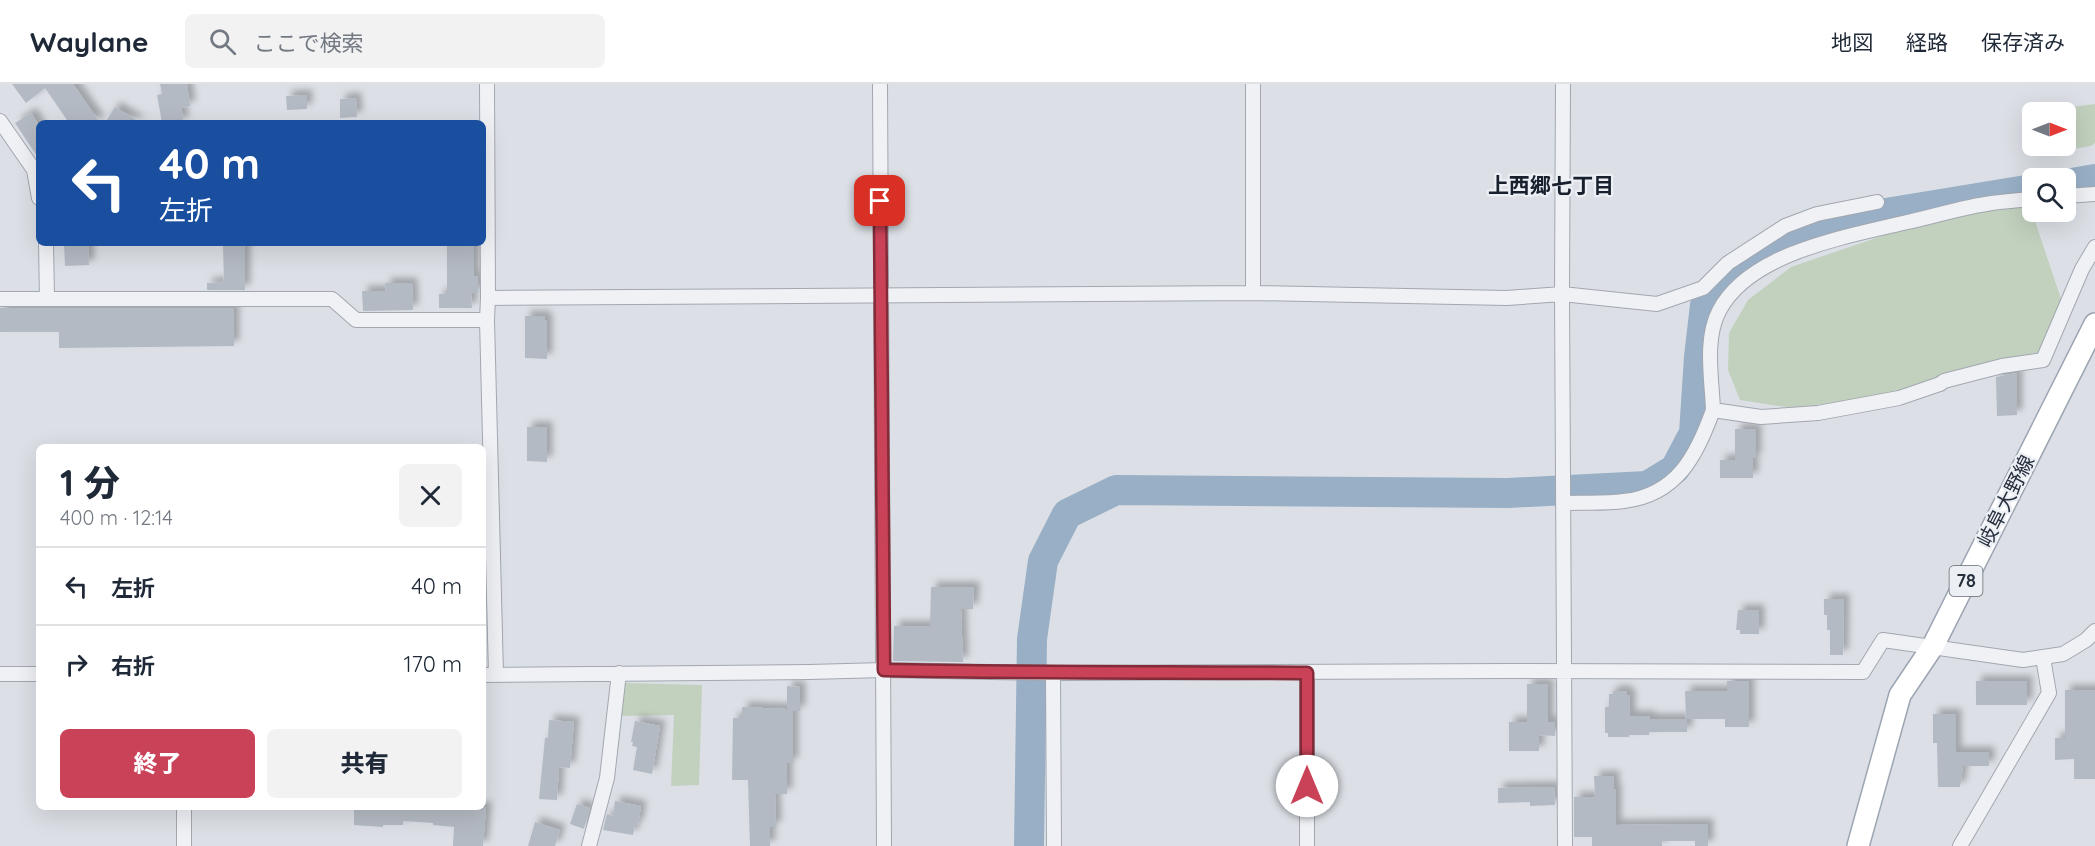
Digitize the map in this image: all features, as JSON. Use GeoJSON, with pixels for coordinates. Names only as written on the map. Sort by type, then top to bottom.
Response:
{"type":"FeatureCollection","features":[{"type":"Feature","properties":{"kind":"main road","name":"岐阜大野線"},"geometry":{"type":"LineString","coordinates":[[1858,846],[1900,695],[1933,646],[2089,348],[2095,324]]}},
{"type":"Feature","properties":{"kind":"street"},"geometry":{"type":"LineString","coordinates":[[487,84],[490,675],[884,670],[1021,673],[1863,672],[1883,640],[2023,660],[2063,654],[2092,637]]}},
{"type":"Feature","properties":{"kind":"street"},"geometry":{"type":"LineString","coordinates":[[880,84],[884,846]]}},
{"type":"Feature","properties":{"kind":"street"},"geometry":{"type":"LineString","coordinates":[[1253,84],[1253,293]]}},
{"type":"Feature","properties":{"kind":"street"},"geometry":{"type":"LineString","coordinates":[[1563,84],[1565,846]]}},
{"type":"Feature","properties":{"kind":"street"},"geometry":{"type":"LineString","coordinates":[[0,121],[34,170],[36,181]]}},
{"type":"Feature","properties":{"kind":"street"},"geometry":{"type":"LineString","coordinates":[[2076,195],[2095,194]]}},
{"type":"Feature","properties":{"kind":"street"},"geometry":{"type":"LineString","coordinates":[[1563,503],[1624,501],[1651,495],[1683,472],[1701,443],[1713,410],[1710,365],[1712,336],[1718,312],[1730,295],[1751,276],[1787,255],[1831,240],[1991,203],[2022,200]]}},
{"type":"Feature","properties":{"kind":"street"},"geometry":{"type":"LineString","coordinates":[[488,298],[1253,293],[1507,298],[1562,294],[1657,304],[1703,288],[1728,263],[1785,226],[1817,213],[1877,202]]}},
{"type":"Feature","properties":{"kind":"street"},"geometry":{"type":"LineString","coordinates":[[46,246],[48,298]]}},
{"type":"Feature","properties":{"kind":"street"},"geometry":{"type":"LineString","coordinates":[[1713,410],[1761,417],[1818,413],[1899,398],[1944,381],[2002,366],[2043,360],[2082,268],[2095,247]]}},
{"type":"Feature","properties":{"kind":"street"},"geometry":{"type":"LineString","coordinates":[[0,299],[332,299],[356,320],[487,320]]}},
{"type":"Feature","properties":{"kind":"street"},"geometry":{"type":"LineString","coordinates":[[1960,846],[2049,693],[2043,658]]}},
{"type":"Feature","properties":{"kind":"street"},"geometry":{"type":"LineString","coordinates":[[589,846],[607,778],[619,673]]}},
{"type":"Feature","properties":{"kind":"street"},"geometry":{"type":"LineString","coordinates":[[1048,673],[1054,846]]}},
{"type":"Feature","properties":{"kind":"street"},"geometry":{"type":"LineString","coordinates":[[1307,673],[1307,846]]}},
{"type":"Feature","properties":{"kind":"street"},"geometry":{"type":"LineString","coordinates":[[0,674],[36,674]]}},
{"type":"Feature","properties":{"kind":"street"},"geometry":{"type":"LineString","coordinates":[[184,810],[184,846]]}},
{"type":"Feature","properties":{"kind":"green space"},"geometry":{"type":"Polygon","coordinates":[[[2095,104],[2095,143],[2091,146],[2076,149],[2076,106],[2095,104]]]}},
{"type":"Feature","properties":{"kind":"green space"},"geometry":{"type":"Polygon","coordinates":[[[2011,205],[2022,206],[2022,222],[2035,222],[2067,317],[2049,350],[1969,368],[1896,395],[1792,408],[1740,400],[1728,370],[1729,333],[1748,300],[1791,267],[1914,225],[2011,205]]]}},
{"type":"Feature","properties":{"kind":"green space"},"geometry":{"type":"Polygon","coordinates":[[[623,683],[702,685],[699,785],[671,786],[674,715],[620,716],[623,683]]]}},
{"type":"Feature","properties":{"kind":"building"},"geometry":{"type":"Polygon","coordinates":[[[12,84],[73,84],[98,120],[67,120],[45,88],[26,103],[12,84]]]}},
{"type":"Feature","properties":{"kind":"building"},"geometry":{"type":"Polygon","coordinates":[[[160,84],[187,84],[190,106],[181,108],[183,120],[161,120],[157,95],[162,94],[160,84]]]}},
{"type":"Feature","properties":{"kind":"building"},"geometry":{"type":"Polygon","coordinates":[[[307,95],[307,109],[287,110],[286,96],[307,95]]]}},
{"type":"Feature","properties":{"kind":"building"},"geometry":{"type":"Polygon","coordinates":[[[356,98],[357,117],[340,118],[340,99],[356,98]]]}},
{"type":"Feature","properties":{"kind":"building"},"geometry":{"type":"Polygon","coordinates":[[[115,107],[136,120],[107,120],[115,107]]]}},
{"type":"Feature","properties":{"kind":"building"},"geometry":{"type":"Polygon","coordinates":[[[31,113],[36,120],[36,154],[15,123],[31,113]]]}},
{"type":"Feature","properties":{"kind":"building"},"geometry":{"type":"Polygon","coordinates":[[[64,246],[88,246],[89,265],[65,266],[64,246]]]}},
{"type":"Feature","properties":{"kind":"building"},"geometry":{"type":"Polygon","coordinates":[[[223,246],[245,246],[245,290],[207,290],[207,283],[224,282],[223,246]]]}},
{"type":"Feature","properties":{"kind":"building"},"geometry":{"type":"Polygon","coordinates":[[[447,246],[474,246],[474,276],[478,276],[478,293],[471,293],[472,308],[439,308],[439,294],[447,294],[447,246]]]}},
{"type":"Feature","properties":{"kind":"building"},"geometry":{"type":"Polygon","coordinates":[[[385,283],[412,283],[413,310],[363,311],[362,291],[386,291],[385,283]]]}},
{"type":"Feature","properties":{"kind":"building"},"geometry":{"type":"Polygon","coordinates":[[[0,308],[234,308],[234,346],[59,348],[59,332],[0,332],[0,308]]]}},
{"type":"Feature","properties":{"kind":"building"},"geometry":{"type":"Polygon","coordinates":[[[525,316],[545,316],[547,320],[547,359],[525,358],[525,316]]]}},
{"type":"Feature","properties":{"kind":"building"},"geometry":{"type":"Polygon","coordinates":[[[2017,373],[2017,415],[1997,416],[1996,377],[2017,373]]]}},
{"type":"Feature","properties":{"kind":"building"},"geometry":{"type":"Polygon","coordinates":[[[527,427],[547,427],[547,462],[527,461],[527,427]]]}},
{"type":"Feature","properties":{"kind":"building"},"geometry":{"type":"Polygon","coordinates":[[[1735,429],[1756,429],[1753,478],[1720,478],[1720,460],[1735,460],[1735,429]]]}},
{"type":"Feature","properties":{"kind":"building"},"geometry":{"type":"Polygon","coordinates":[[[931,587],[974,587],[973,609],[961,609],[963,662],[893,661],[894,626],[930,626],[931,587]]]}},
{"type":"Feature","properties":{"kind":"building"},"geometry":{"type":"Polygon","coordinates":[[[1824,599],[1844,599],[1843,655],[1830,655],[1830,630],[1827,630],[1827,615],[1824,615],[1824,599]]]}},
{"type":"Feature","properties":{"kind":"building"},"geometry":{"type":"Polygon","coordinates":[[[1738,610],[1759,610],[1759,634],[1740,634],[1740,630],[1736,630],[1738,610]]]}},
{"type":"Feature","properties":{"kind":"building"},"geometry":{"type":"Polygon","coordinates":[[[1727,681],[1749,681],[1749,727],[1725,727],[1725,719],[1687,719],[1687,732],[1649,732],[1649,735],[1629,735],[1629,737],[1608,737],[1608,733],[1605,733],[1605,707],[1609,707],[1609,694],[1613,694],[1613,691],[1627,691],[1627,695],[1630,695],[1630,716],[1650,716],[1649,719],[1686,719],[1685,691],[1727,691],[1727,681]]]}},
{"type":"Feature","properties":{"kind":"building"},"geometry":{"type":"Polygon","coordinates":[[[1976,681],[2027,681],[2027,705],[1976,705],[1976,681]]]}},
{"type":"Feature","properties":{"kind":"building"},"geometry":{"type":"Polygon","coordinates":[[[1527,684],[1548,684],[1548,722],[1555,722],[1555,736],[1539,735],[1539,751],[1509,751],[1509,722],[1527,722],[1527,684]]]}},
{"type":"Feature","properties":{"kind":"building"},"geometry":{"type":"Polygon","coordinates":[[[787,686],[800,687],[800,711],[793,711],[793,763],[787,763],[787,794],[775,794],[776,827],[770,827],[770,846],[750,846],[748,780],[732,780],[733,718],[742,718],[742,707],[787,709],[787,686]]]}},
{"type":"Feature","properties":{"kind":"building"},"geometry":{"type":"Polygon","coordinates":[[[2065,690],[2095,690],[2095,779],[2074,779],[2074,759],[2055,760],[2055,738],[2065,738],[2065,690]]]}},
{"type":"Feature","properties":{"kind":"building"},"geometry":{"type":"Polygon","coordinates":[[[1933,714],[1956,714],[1956,752],[1989,752],[1989,766],[1963,766],[1960,787],[1938,787],[1937,743],[1933,743],[1933,714]]]}},
{"type":"Feature","properties":{"kind":"building"},"geometry":{"type":"Polygon","coordinates":[[[549,720],[574,722],[570,768],[559,767],[557,800],[539,799],[549,720]]]}},
{"type":"Feature","properties":{"kind":"building"},"geometry":{"type":"Polygon","coordinates":[[[635,721],[660,726],[652,774],[633,770],[637,747],[632,746],[633,742],[631,742],[635,721]]]}},
{"type":"Feature","properties":{"kind":"building"},"geometry":{"type":"Polygon","coordinates":[[[1594,776],[1614,776],[1616,825],[1708,824],[1708,846],[1695,846],[1695,841],[1662,841],[1662,846],[1592,846],[1592,837],[1574,837],[1574,797],[1595,797],[1594,776]]]}},
{"type":"Feature","properties":{"kind":"building"},"geometry":{"type":"Polygon","coordinates":[[[1554,787],[1555,805],[1530,806],[1530,802],[1498,803],[1498,788],[1554,787]]]}},
{"type":"Feature","properties":{"kind":"building"},"geometry":{"type":"Polygon","coordinates":[[[615,801],[641,806],[638,825],[635,824],[633,835],[603,830],[607,814],[613,816],[615,801]]]}},
{"type":"Feature","properties":{"kind":"building"},"geometry":{"type":"Polygon","coordinates":[[[577,804],[590,808],[584,829],[570,824],[577,804]]]}},
{"type":"Feature","properties":{"kind":"building"},"geometry":{"type":"Polygon","coordinates":[[[354,810],[486,810],[483,846],[453,846],[454,827],[433,825],[433,823],[403,821],[403,825],[383,825],[383,827],[354,825],[354,810]]]}},
{"type":"Feature","properties":{"kind":"building"},"geometry":{"type":"Polygon","coordinates":[[[535,822],[560,830],[555,846],[528,846],[535,822]]]}},
{"type":"Feature","properties":{"kind":"waterway"},"geometry":{"type":"LineString","coordinates":[[2076,182],[2095,179]]}},
{"type":"Feature","properties":{"kind":"waterway"},"geometry":{"type":"LineString","coordinates":[[1029,846],[1032,639],[1043,561],[1067,514],[1116,490],[1508,493],[1647,486],[1675,469],[1694,433],[1705,305],[1749,260],[1808,233],[1880,214],[2022,191]]}},
{"type":"Feature","properties":{"kind":"district","name":"上西郷七丁目"},"geometry":{"type":"Point","coordinates":[1551,186]}},
{"type":"Feature","properties":{"kind":"route"},"geometry":{"type":"LineString","coordinates":[[880,201],[884,670],[1053,673],[1307,673],[1307,786]]}}]}
